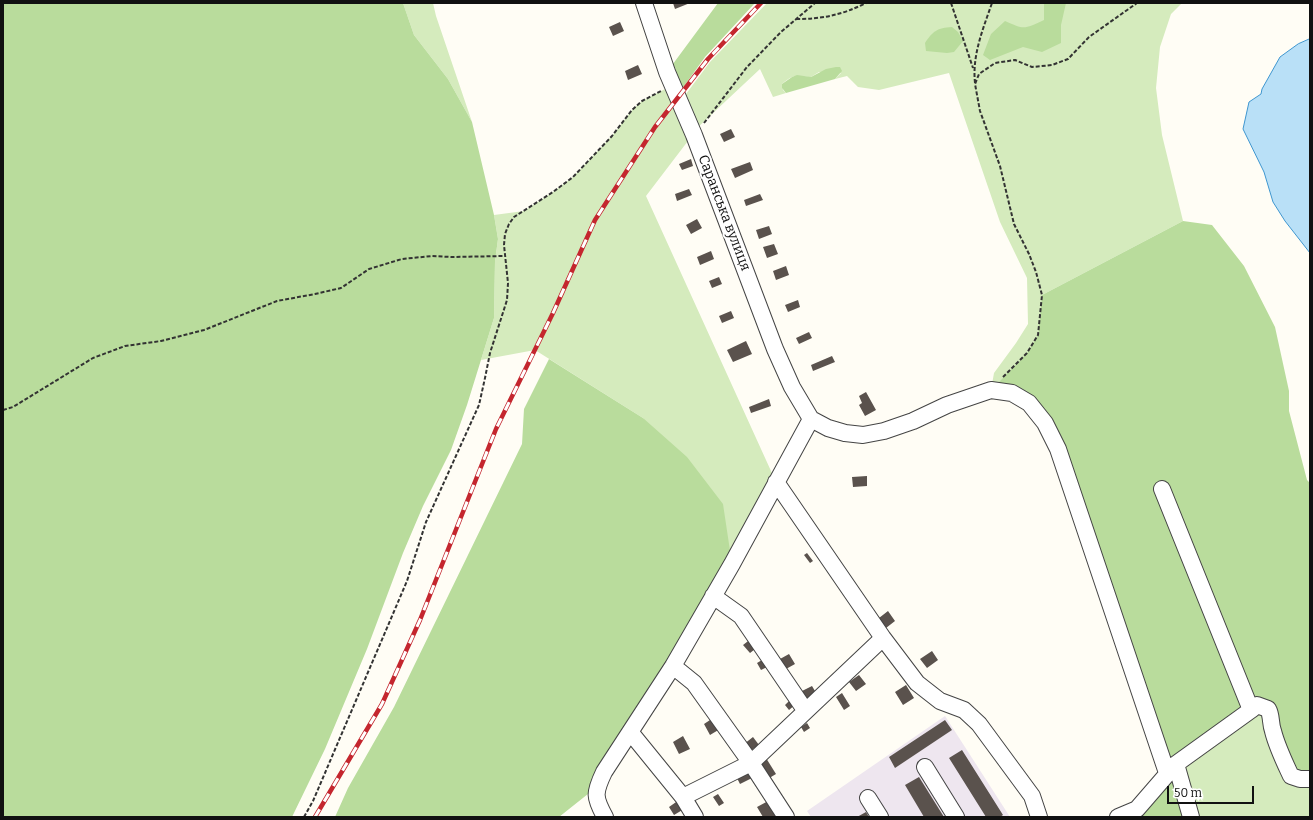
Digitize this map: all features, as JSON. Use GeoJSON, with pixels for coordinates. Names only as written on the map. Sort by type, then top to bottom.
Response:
{"type":"FeatureCollection","features":[{"type":"Feature","properties":{"kind":"street","name":"Саранська вулиця"},"geometry":{"type":"LineString","coordinates":[[644,3],[666,72],[694,135],[775,349],[792,387],[811,419]]}},
{"type":"Feature","properties":{"kind":"street"},"geometry":{"type":"LineString","coordinates":[[605,817],[596,801],[598,786],[604,772],[673,666],[811,419],[828,428],[863,436],[884,431],[913,421],[947,405],[991,390],[1012,393],[1029,403],[1045,423],[1058,448],[1171,768],[1191,817]]}},
{"type":"Feature","properties":{"kind":"street"},"geometry":{"type":"LineString","coordinates":[[776,482],[917,683],[940,700],[964,710],[979,724],[1032,796],[1040,817]]}},
{"type":"Feature","properties":{"kind":"street"},"geometry":{"type":"LineString","coordinates":[[1162,489],[1251,710]]}},
{"type":"Feature","properties":{"kind":"street"},"geometry":{"type":"LineString","coordinates":[[713,596],[741,616],[806,710]]}},
{"type":"Feature","properties":{"kind":"street"},"geometry":{"type":"LineString","coordinates":[[683,796],[750,763],[884,638]]}},
{"type":"Feature","properties":{"kind":"street"},"geometry":{"type":"LineString","coordinates":[[673,666],[694,683],[786,817]]}},
{"type":"Feature","properties":{"kind":"street"},"geometry":{"type":"LineString","coordinates":[[1118,817],[1137,809],[1171,768],[1257,705],[1268,708],[1272,729],[1281,755],[1291,776],[1310,780]]}},
{"type":"Feature","properties":{"kind":"street"},"geometry":{"type":"LineString","coordinates":[[630,733],[683,796],[695,817]]}},
{"type":"Feature","properties":{"kind":"street"},"geometry":{"type":"LineString","coordinates":[[925,767],[956,817]]}},
{"type":"Feature","properties":{"kind":"street"},"geometry":{"type":"LineString","coordinates":[[868,798],[880,817]]}},
{"type":"Feature","properties":{"kind":"path"},"geometry":{"type":"LineString","coordinates":[[694,135],[747,67],[781,32],[815,3]]}},
{"type":"Feature","properties":{"kind":"path"},"geometry":{"type":"LineString","coordinates":[[796,19],[819,19],[852,10],[866,3]]}},
{"type":"Feature","properties":{"kind":"path"},"geometry":{"type":"LineString","coordinates":[[951,3],[974,69]]}},
{"type":"Feature","properties":{"kind":"path"},"geometry":{"type":"LineString","coordinates":[[991,390],[1027,353],[1038,334],[1042,295],[1034,266],[1014,224],[1000,166],[980,111],[975,84],[974,69],[978,43],[992,3]]}},
{"type":"Feature","properties":{"kind":"path"},"geometry":{"type":"LineString","coordinates":[[975,84],[979,74],[995,63],[1015,60],[1032,66],[1039,66],[1052,65],[1068,59],[1089,37],[1137,3]]}},
{"type":"Feature","properties":{"kind":"path"},"geometry":{"type":"LineString","coordinates":[[304,817],[313,801],[407,581],[426,522],[479,405],[490,353],[507,300],[508,283],[504,245],[505,234],[509,224],[514,217],[573,177],[612,136],[632,110],[647,98],[672,85]]}},
{"type":"Feature","properties":{"kind":"path"},"geometry":{"type":"LineString","coordinates":[[3,410],[13,407],[93,358],[125,346],[161,341],[204,330],[277,301],[341,288],[369,269],[402,259],[432,256],[451,258],[505,256]]}},
{"type":"Feature","properties":{"kind":"shaded area"},"geometry":{"type":"Polygon","coordinates":[[[945,716],[1010,817],[811,817],[807,811],[945,716]]]}},
{"type":"Feature","properties":{"kind":"green space"},"geometry":{"type":"Polygon","coordinates":[[[3,3],[403,3],[414,35],[448,79],[472,122],[494,215],[498,239],[495,261],[494,318],[467,405],[451,450],[423,506],[403,553],[367,649],[325,749],[292,817],[3,817],[3,3]]]}},
{"type":"Feature","properties":{"kind":"green space"},"geometry":{"type":"Polygon","coordinates":[[[403,3],[433,3],[472,122],[448,79],[414,35],[403,3]]]}},
{"type":"Feature","properties":{"kind":"green space"},"geometry":{"type":"Polygon","coordinates":[[[718,3],[755,3],[705,57],[677,96],[667,72],[718,3]]]}},
{"type":"Feature","properties":{"kind":"green space"},"geometry":{"type":"Polygon","coordinates":[[[767,3],[1182,3],[1171,14],[1160,47],[1156,88],[1162,135],[1183,221],[1042,295],[1038,335],[1027,353],[991,390],[994,373],[1028,324],[1027,278],[1000,222],[949,73],[879,90],[858,87],[847,76],[835,79],[841,73],[819,72],[811,77],[796,76],[790,78],[782,84],[783,90],[786,93],[773,97],[760,69],[696,129],[683,98],[710,62],[767,3]]]}},
{"type":"Feature","properties":{"kind":"green space"},"geometry":{"type":"Polygon","coordinates":[[[1044,3],[1066,3],[1061,25],[1061,43],[1042,52],[1023,47],[990,60],[983,55],[991,34],[1005,21],[1017,26],[1028,27],[1044,20],[1044,3]]]}},
{"type":"Feature","properties":{"kind":"green space"},"geometry":{"type":"Polygon","coordinates":[[[952,27],[958,32],[963,41],[954,52],[947,53],[926,51],[925,43],[933,33],[939,29],[952,27]]]}},
{"type":"Feature","properties":{"kind":"green space"},"geometry":{"type":"Polygon","coordinates":[[[840,67],[842,71],[835,79],[786,93],[782,88],[782,84],[797,75],[811,77],[826,69],[840,67]]]}},
{"type":"Feature","properties":{"kind":"green space"},"geometry":{"type":"Polygon","coordinates":[[[669,87],[691,137],[646,196],[776,482],[732,564],[643,418],[535,350],[481,360],[494,318],[495,261],[498,239],[494,215],[524,211],[553,192],[573,177],[612,136],[632,110],[642,101],[669,87]]]}},
{"type":"Feature","properties":{"kind":"green space"},"geometry":{"type":"Polygon","coordinates":[[[1183,221],[1212,225],[1244,266],[1275,327],[1289,391],[1289,411],[1307,480],[1310,483],[1310,779],[1300,779],[1263,706],[1167,773],[1058,449],[1029,403],[991,390],[1027,353],[1038,335],[1042,295],[1183,221]]]}},
{"type":"Feature","properties":{"kind":"green space"},"geometry":{"type":"Polygon","coordinates":[[[549,359],[643,418],[687,457],[723,504],[732,564],[598,786],[559,817],[335,817],[348,788],[394,707],[522,444],[524,409],[549,359]]]}},
{"type":"Feature","properties":{"kind":"green space"},"geometry":{"type":"Polygon","coordinates":[[[1257,705],[1310,779],[1310,817],[1191,817],[1176,764],[1257,705]]]}},
{"type":"Feature","properties":{"kind":"green space"},"geometry":{"type":"Polygon","coordinates":[[[1172,778],[1187,817],[1132,817],[1172,778]]]}},
{"type":"Feature","properties":{"kind":"water"},"geometry":{"type":"Polygon","coordinates":[[[1310,39],[1310,253],[1285,221],[1273,202],[1264,172],[1243,129],[1249,102],[1261,94],[1262,89],[1280,57],[1298,44],[1310,39]]]}},
{"type":"Feature","properties":{"kind":"building"},"geometry":{"type":"Polygon","coordinates":[[[673,3],[690,3],[675,9],[673,3]]]}},
{"type":"Feature","properties":{"kind":"building"},"geometry":{"type":"Polygon","coordinates":[[[620,22],[624,31],[613,36],[609,27],[620,22]]]}},
{"type":"Feature","properties":{"kind":"building"},"geometry":{"type":"Polygon","coordinates":[[[638,65],[642,74],[628,80],[625,71],[638,65]]]}},
{"type":"Feature","properties":{"kind":"building"},"geometry":{"type":"Polygon","coordinates":[[[731,129],[735,137],[724,142],[720,134],[731,129]]]}},
{"type":"Feature","properties":{"kind":"building"},"geometry":{"type":"Polygon","coordinates":[[[691,159],[693,166],[682,170],[679,164],[691,159]]]}},
{"type":"Feature","properties":{"kind":"building"},"geometry":{"type":"Polygon","coordinates":[[[750,162],[753,170],[735,178],[731,169],[750,162]]]}},
{"type":"Feature","properties":{"kind":"building"},"geometry":{"type":"Polygon","coordinates":[[[689,189],[692,195],[677,201],[675,194],[689,189]]]}},
{"type":"Feature","properties":{"kind":"building"},"geometry":{"type":"Polygon","coordinates":[[[760,194],[763,200],[746,206],[744,200],[760,194]]]}},
{"type":"Feature","properties":{"kind":"building"},"geometry":{"type":"Polygon","coordinates":[[[697,219],[702,228],[691,234],[686,225],[697,219]]]}},
{"type":"Feature","properties":{"kind":"building"},"geometry":{"type":"Polygon","coordinates":[[[769,226],[772,234],[759,239],[756,230],[769,226]]]}},
{"type":"Feature","properties":{"kind":"building"},"geometry":{"type":"Polygon","coordinates":[[[774,244],[778,254],[767,258],[763,247],[774,244]]]}},
{"type":"Feature","properties":{"kind":"building"},"geometry":{"type":"Polygon","coordinates":[[[711,251],[714,259],[700,265],[697,257],[711,251]]]}},
{"type":"Feature","properties":{"kind":"building"},"geometry":{"type":"Polygon","coordinates":[[[786,266],[789,275],[776,280],[773,271],[786,266]]]}},
{"type":"Feature","properties":{"kind":"building"},"geometry":{"type":"Polygon","coordinates":[[[719,277],[722,284],[712,288],[709,281],[719,277]]]}},
{"type":"Feature","properties":{"kind":"building"},"geometry":{"type":"Polygon","coordinates":[[[798,300],[800,307],[788,312],[785,305],[798,300]]]}},
{"type":"Feature","properties":{"kind":"building"},"geometry":{"type":"Polygon","coordinates":[[[731,311],[734,318],[722,323],[719,316],[731,311]]]}},
{"type":"Feature","properties":{"kind":"building"},"geometry":{"type":"Polygon","coordinates":[[[809,332],[812,338],[799,344],[796,338],[809,332]]]}},
{"type":"Feature","properties":{"kind":"building"},"geometry":{"type":"Polygon","coordinates":[[[746,341],[752,354],[733,362],[727,350],[746,341]]]}},
{"type":"Feature","properties":{"kind":"building"},"geometry":{"type":"Polygon","coordinates":[[[832,356],[835,362],[813,371],[811,365],[832,356]]]}},
{"type":"Feature","properties":{"kind":"building"},"geometry":{"type":"Polygon","coordinates":[[[866,392],[876,410],[865,416],[859,405],[862,403],[859,396],[866,392]]]}},
{"type":"Feature","properties":{"kind":"building"},"geometry":{"type":"Polygon","coordinates":[[[769,399],[771,406],[751,413],[749,407],[769,399]]]}},
{"type":"Feature","properties":{"kind":"building"},"geometry":{"type":"Polygon","coordinates":[[[867,476],[867,486],[853,487],[852,477],[867,476]]]}},
{"type":"Feature","properties":{"kind":"building"},"geometry":{"type":"Polygon","coordinates":[[[807,553],[813,561],[810,563],[804,555],[807,553]]]}},
{"type":"Feature","properties":{"kind":"building"},"geometry":{"type":"Polygon","coordinates":[[[888,611],[895,621],[886,628],[879,618],[888,611]]]}},
{"type":"Feature","properties":{"kind":"building"},"geometry":{"type":"Polygon","coordinates":[[[752,638],[759,646],[750,653],[743,645],[752,638]]]}},
{"type":"Feature","properties":{"kind":"building"},"geometry":{"type":"Polygon","coordinates":[[[932,651],[938,660],[927,668],[920,659],[932,651]]]}},
{"type":"Feature","properties":{"kind":"building"},"geometry":{"type":"Polygon","coordinates":[[[789,654],[795,664],[786,669],[780,659],[789,654]]]}},
{"type":"Feature","properties":{"kind":"building"},"geometry":{"type":"Polygon","coordinates":[[[767,657],[771,665],[761,670],[757,663],[767,657]]]}},
{"type":"Feature","properties":{"kind":"building"},"geometry":{"type":"Polygon","coordinates":[[[859,675],[866,684],[856,691],[849,682],[859,675]]]}},
{"type":"Feature","properties":{"kind":"building"},"geometry":{"type":"Polygon","coordinates":[[[906,685],[914,698],[903,705],[895,692],[906,685]]]}},
{"type":"Feature","properties":{"kind":"building"},"geometry":{"type":"Polygon","coordinates":[[[812,686],[818,696],[807,702],[802,691],[812,686]]]}},
{"type":"Feature","properties":{"kind":"building"},"geometry":{"type":"Polygon","coordinates":[[[842,693],[850,706],[844,710],[836,697],[842,693]]]}},
{"type":"Feature","properties":{"kind":"building"},"geometry":{"type":"Polygon","coordinates":[[[791,699],[796,704],[789,710],[785,705],[791,699]]]}},
{"type":"Feature","properties":{"kind":"building"},"geometry":{"type":"Polygon","coordinates":[[[713,718],[720,729],[710,735],[704,724],[713,718]]]}},
{"type":"Feature","properties":{"kind":"building"},"geometry":{"type":"Polygon","coordinates":[[[945,720],[952,730],[895,768],[889,757],[945,720]]]}},
{"type":"Feature","properties":{"kind":"building"},"geometry":{"type":"Polygon","coordinates":[[[807,723],[810,728],[804,732],[801,727],[807,723]]]}},
{"type":"Feature","properties":{"kind":"building"},"geometry":{"type":"Polygon","coordinates":[[[683,736],[690,749],[679,754],[673,742],[683,736]]]}},
{"type":"Feature","properties":{"kind":"building"},"geometry":{"type":"Polygon","coordinates":[[[753,737],[759,745],[750,751],[744,744],[753,737]]]}},
{"type":"Feature","properties":{"kind":"building"},"geometry":{"type":"Polygon","coordinates":[[[962,750],[1003,815],[1000,817],[986,817],[949,758],[962,750]]]}},
{"type":"Feature","properties":{"kind":"building"},"geometry":{"type":"Polygon","coordinates":[[[766,758],[776,774],[766,780],[757,763],[766,758]]]}},
{"type":"Feature","properties":{"kind":"building"},"geometry":{"type":"Polygon","coordinates":[[[750,771],[754,777],[740,784],[737,778],[750,771]]]}},
{"type":"Feature","properties":{"kind":"building"},"geometry":{"type":"Polygon","coordinates":[[[919,777],[944,817],[924,817],[905,785],[919,777]]]}},
{"type":"Feature","properties":{"kind":"building"},"geometry":{"type":"Polygon","coordinates":[[[718,794],[724,803],[719,806],[713,797],[718,794]]]}},
{"type":"Feature","properties":{"kind":"building"},"geometry":{"type":"Polygon","coordinates":[[[679,800],[684,809],[674,815],[669,807],[679,800]]]}},
{"type":"Feature","properties":{"kind":"building"},"geometry":{"type":"Polygon","coordinates":[[[770,800],[778,815],[775,817],[763,817],[757,807],[770,800]]]}},
{"type":"Feature","properties":{"kind":"building"},"geometry":{"type":"Polygon","coordinates":[[[866,812],[869,817],[857,817],[866,812]]]}},
{"type":"Feature","properties":{"kind":"railway"},"geometry":{"type":"LineString","coordinates":[[315,817],[382,704],[420,620],[496,429],[553,313],[595,220],[655,127],[708,59],[761,3]]}}]}
